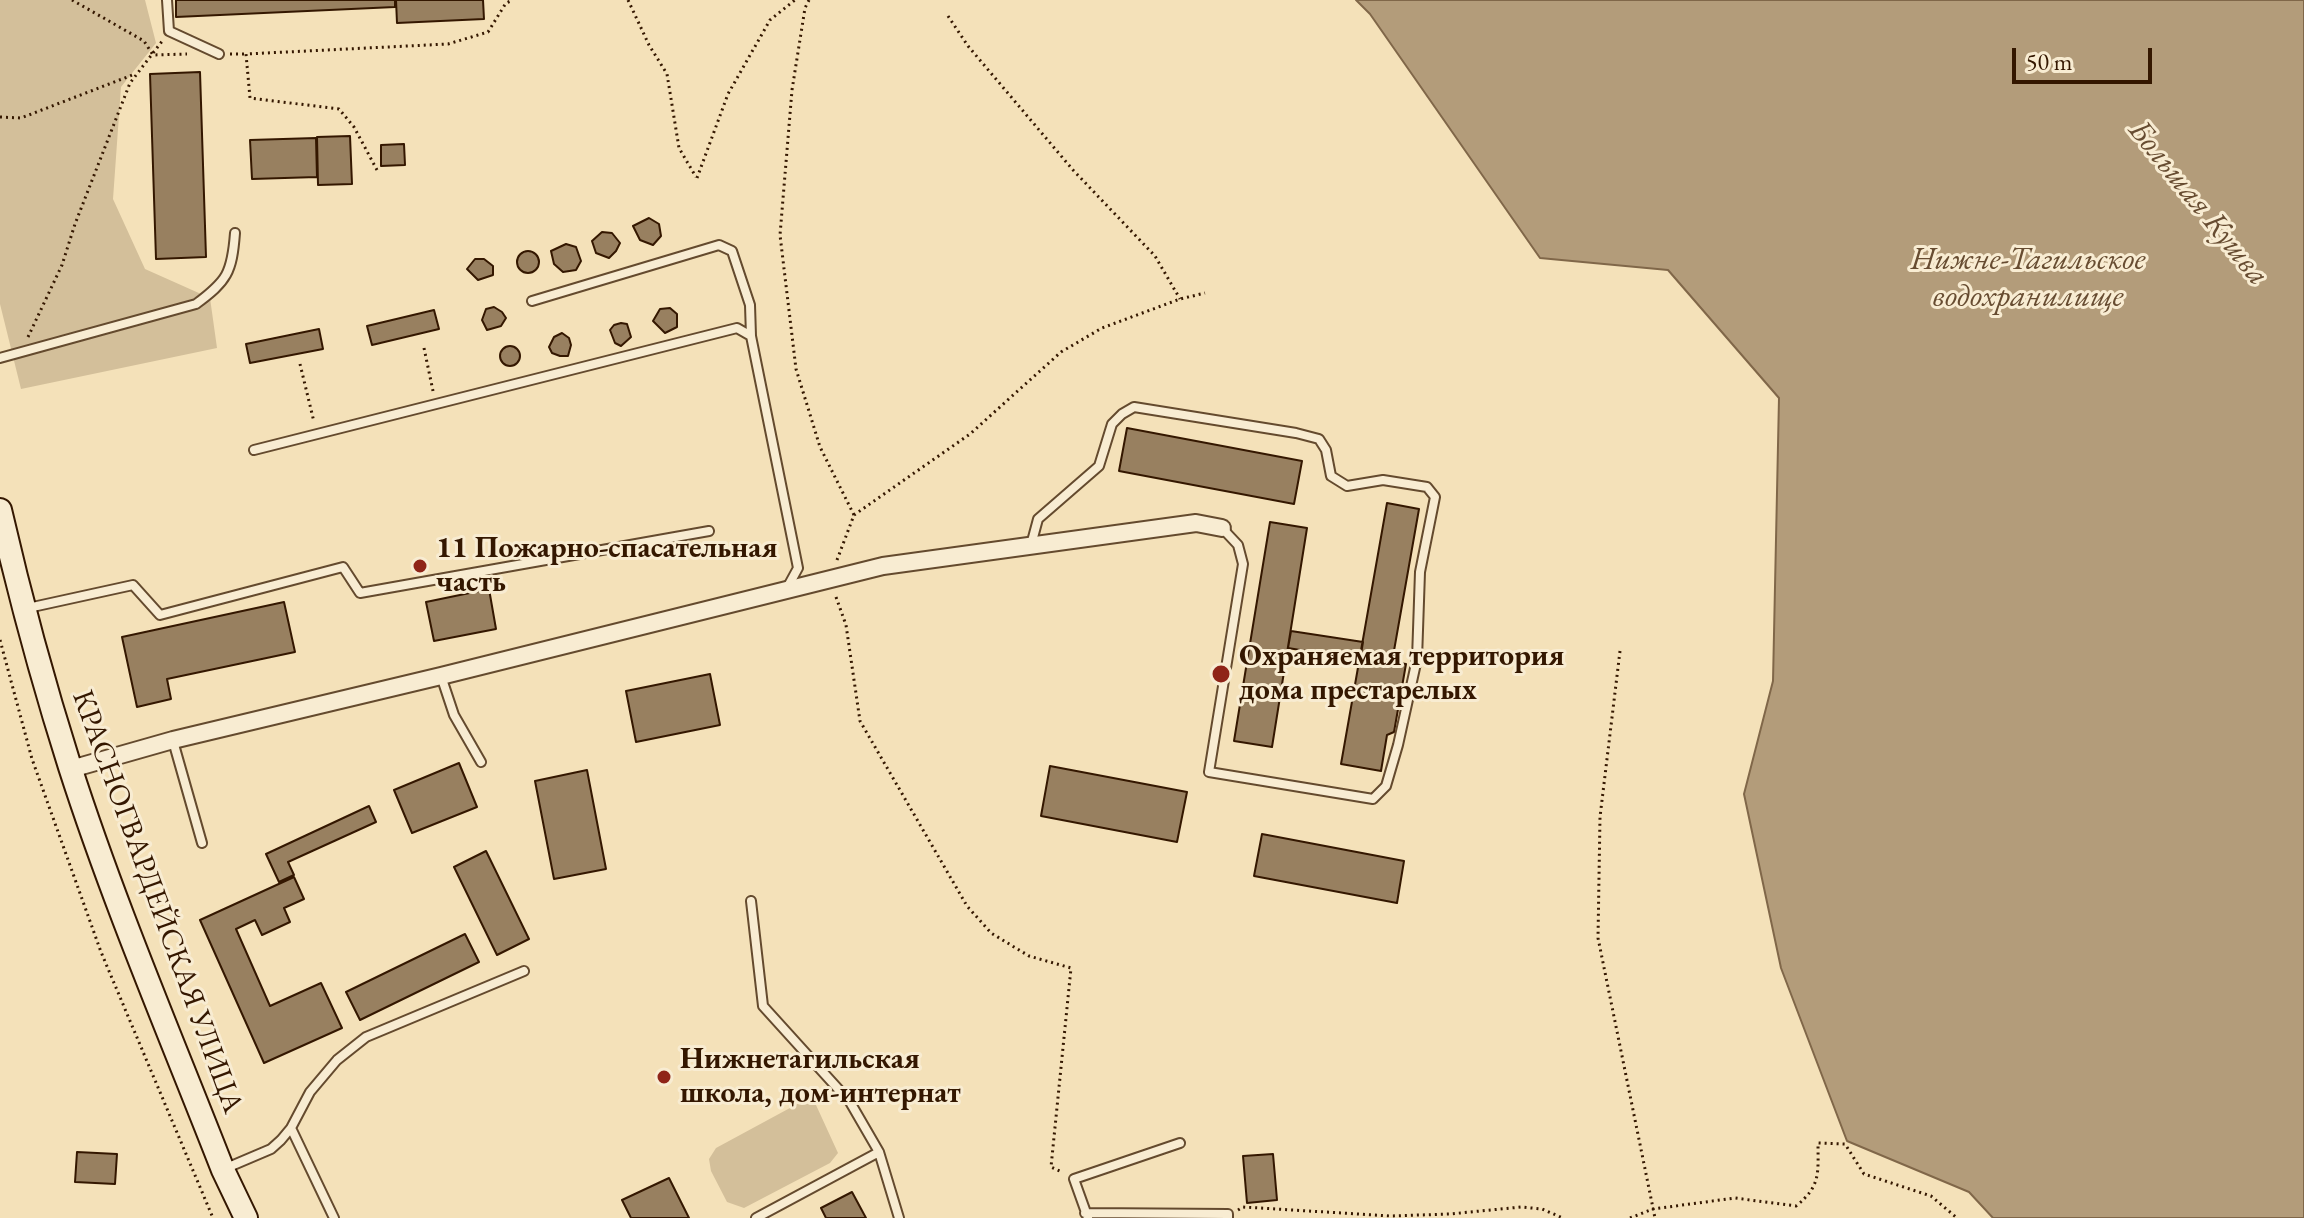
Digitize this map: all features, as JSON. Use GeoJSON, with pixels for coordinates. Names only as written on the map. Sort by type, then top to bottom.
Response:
{"type":"FeatureCollection","features":[{"type":"Feature","properties":{"kind":"main road","name":"КРАСНОГВАРДЕЙСКАЯ УЛИЦА"},"geometry":{"type":"LineString","coordinates":[[0,510],[23,609],[71,769],[105,867],[223,1170],[246,1218]]}},
{"type":"Feature","properties":{"kind":"street"},"geometry":{"type":"LineString","coordinates":[[71,769],[173,740],[883,566],[1196,523],[1222,528]]}},
{"type":"Feature","properties":{"kind":"lane"},"geometry":{"type":"LineString","coordinates":[[167,0],[169,31],[219,54]]}},
{"type":"Feature","properties":{"kind":"lane"},"geometry":{"type":"LineString","coordinates":[[0,358],[196,304],[220,286],[233,261],[235,233]]}},
{"type":"Feature","properties":{"kind":"lane"},"geometry":{"type":"LineString","coordinates":[[532,301],[719,245],[732,251],[750,305],[751,336],[798,568],[785,590]]}},
{"type":"Feature","properties":{"kind":"lane"},"geometry":{"type":"LineString","coordinates":[[254,450],[737,328],[751,336]]}},
{"type":"Feature","properties":{"kind":"lane"},"geometry":{"type":"LineString","coordinates":[[1031,545],[1038,519],[1099,466],[1112,424],[1134,407],[1319,439],[1326,450],[1331,476],[1347,486],[1383,480],[1427,487],[1435,497],[1420,572],[1417,659],[1386,786],[1373,799],[1209,772],[1243,564],[1238,545],[1222,528]]}},
{"type":"Feature","properties":{"kind":"lane"},"geometry":{"type":"LineString","coordinates":[[23,609],[133,585],[160,615],[343,567],[360,593],[709,531]]}},
{"type":"Feature","properties":{"kind":"lane"},"geometry":{"type":"LineString","coordinates":[[441,676],[454,715],[481,762]]}},
{"type":"Feature","properties":{"kind":"lane"},"geometry":{"type":"LineString","coordinates":[[173,740],[202,843]]}},
{"type":"Feature","properties":{"kind":"lane"},"geometry":{"type":"LineString","coordinates":[[751,901],[763,1006],[850,1102],[879,1152],[899,1218]]}},
{"type":"Feature","properties":{"kind":"lane"},"geometry":{"type":"LineString","coordinates":[[223,1170],[271,1149],[291,1128],[310,1092],[337,1060],[366,1037],[524,971]]}},
{"type":"Feature","properties":{"kind":"lane"},"geometry":{"type":"LineString","coordinates":[[291,1128],[334,1218]]}},
{"type":"Feature","properties":{"kind":"lane"},"geometry":{"type":"LineString","coordinates":[[1180,1143],[1074,1179],[1087,1215],[1228,1216]]}},
{"type":"Feature","properties":{"kind":"lane"},"geometry":{"type":"LineString","coordinates":[[756,1218],[879,1152]]}},
{"type":"Feature","properties":{"kind":"path"},"geometry":{"type":"LineString","coordinates":[[72,0],[144,41],[153,55]]}},
{"type":"Feature","properties":{"kind":"path"},"geometry":{"type":"LineString","coordinates":[[153,55],[246,54],[448,44],[488,32],[506,3],[513,0]]}},
{"type":"Feature","properties":{"kind":"path"},"geometry":{"type":"LineString","coordinates":[[628,0],[649,45],[667,74],[679,148],[697,178],[728,94],[770,20],[795,0]]}},
{"type":"Feature","properties":{"kind":"path"},"geometry":{"type":"LineString","coordinates":[[809,0],[805,8],[792,90],[780,235],[796,369],[820,447],[854,515]]}},
{"type":"Feature","properties":{"kind":"path"},"geometry":{"type":"LineString","coordinates":[[948,16],[968,46],[1073,170],[1155,256],[1180,299]]}},
{"type":"Feature","properties":{"kind":"path"},"geometry":{"type":"LineString","coordinates":[[246,54],[250,98],[339,109],[354,127],[377,170]]}},
{"type":"Feature","properties":{"kind":"path"},"geometry":{"type":"LineString","coordinates":[[21,352],[62,265],[130,83],[153,55]]}},
{"type":"Feature","properties":{"kind":"path"},"geometry":{"type":"LineString","coordinates":[[0,117],[21,118],[139,73]]}},
{"type":"Feature","properties":{"kind":"path"},"geometry":{"type":"LineString","coordinates":[[1074,1179],[1051,1167],[1071,968],[1029,956],[991,933],[967,906],[860,721],[846,625],[830,580],[854,515],[970,434],[1061,352],[1102,328],[1205,293]]}},
{"type":"Feature","properties":{"kind":"path"},"geometry":{"type":"LineString","coordinates":[[424,348],[436,405]]}},
{"type":"Feature","properties":{"kind":"path"},"geometry":{"type":"LineString","coordinates":[[300,364],[317,435]]}},
{"type":"Feature","properties":{"kind":"path"},"geometry":{"type":"LineString","coordinates":[[0,640],[32,759],[101,952],[213,1218]]}},
{"type":"Feature","properties":{"kind":"path"},"geometry":{"type":"LineString","coordinates":[[1620,651],[1600,817],[1598,938],[1655,1218]]}},
{"type":"Feature","properties":{"kind":"path"},"geometry":{"type":"LineString","coordinates":[[1630,1218],[1653,1209],[1735,1198],[1796,1206],[1811,1194],[1817,1175],[1818,1143],[1845,1144],[1864,1174],[1931,1196],[1957,1218]]}},
{"type":"Feature","properties":{"kind":"path"},"geometry":{"type":"LineString","coordinates":[[1228,1216],[1243,1207],[1391,1216],[1521,1207],[1542,1209],[1563,1218]]}},
{"type":"Feature","properties":{"kind":"shaded area"},"geometry":{"type":"Polygon","coordinates":[[[0,0],[145,0],[156,43],[121,87],[113,199],[145,269],[210,298],[217,348],[21,389],[0,304],[0,0]]]}},
{"type":"Feature","properties":{"kind":"shaded area"},"geometry":{"type":"Polygon","coordinates":[[[801,1102],[816,1105],[838,1153],[830,1163],[744,1208],[727,1202],[711,1171],[709,1159],[716,1148],[801,1102]]]}},
{"type":"Feature","properties":{"kind":"water","name":"Нижне-Тагильское водохранилище"},"geometry":{"type":"Polygon","coordinates":[[[1356,0],[2304,0],[2304,1218],[1993,1218],[1969,1192],[1847,1141],[1781,968],[1744,794],[1773,681],[1779,398],[1668,270],[1540,258],[1370,14],[1356,0]]]}},
{"type":"Feature","properties":{"kind":"building"},"geometry":{"type":"Polygon","coordinates":[[[176,0],[395,0],[395,7],[176,17],[176,0]]]}},
{"type":"Feature","properties":{"kind":"building"},"geometry":{"type":"Polygon","coordinates":[[[396,0],[483,0],[484,19],[397,23],[396,0]]]}},
{"type":"Feature","properties":{"kind":"building"},"geometry":{"type":"Polygon","coordinates":[[[200,72],[206,257],[156,259],[150,74],[200,72]]]}},
{"type":"Feature","properties":{"kind":"building"},"geometry":{"type":"Polygon","coordinates":[[[350,136],[352,184],[318,185],[317,137],[350,136]]]}},
{"type":"Feature","properties":{"kind":"building"},"geometry":{"type":"Polygon","coordinates":[[[316,138],[317,177],[252,179],[250,140],[316,138]]]}},
{"type":"Feature","properties":{"kind":"building"},"geometry":{"type":"Polygon","coordinates":[[[404,144],[405,165],[381,166],[381,145],[404,144]]]}},
{"type":"Feature","properties":{"kind":"building"},"geometry":{"type":"Polygon","coordinates":[[[649,218],[659,224],[661,236],[653,245],[640,240],[633,226],[649,218]]]}},
{"type":"Feature","properties":{"kind":"building"},"geometry":{"type":"Polygon","coordinates":[[[602,232],[612,233],[620,243],[609,258],[596,253],[592,241],[602,232]]]}},
{"type":"Feature","properties":{"kind":"building"},"geometry":{"type":"Polygon","coordinates":[[[566,244],[576,247],[581,261],[576,270],[563,272],[554,264],[551,251],[566,244]]]}},
{"type":"Feature","properties":{"kind":"building"},"geometry":{"type":"Polygon","coordinates":[[[524,251],[532,251],[539,262],[532,273],[524,273],[517,266],[517,258],[524,251]]]}},
{"type":"Feature","properties":{"kind":"building"},"geometry":{"type":"Polygon","coordinates":[[[475,259],[484,259],[493,266],[493,275],[478,280],[467,269],[475,259]]]}},
{"type":"Feature","properties":{"kind":"building"},"geometry":{"type":"Polygon","coordinates":[[[494,307],[506,318],[501,326],[487,330],[482,320],[486,309],[494,307]]]}},
{"type":"Feature","properties":{"kind":"building"},"geometry":{"type":"Polygon","coordinates":[[[670,308],[677,314],[677,327],[665,333],[653,321],[660,309],[670,308]]]}},
{"type":"Feature","properties":{"kind":"building"},"geometry":{"type":"Polygon","coordinates":[[[434,310],[439,329],[372,345],[367,326],[434,310]]]}},
{"type":"Feature","properties":{"kind":"building"},"geometry":{"type":"Polygon","coordinates":[[[621,323],[627,324],[631,337],[621,346],[615,343],[610,330],[621,323]]]}},
{"type":"Feature","properties":{"kind":"building"},"geometry":{"type":"Polygon","coordinates":[[[319,329],[323,349],[250,363],[246,344],[319,329]]]}},
{"type":"Feature","properties":{"kind":"building"},"geometry":{"type":"Polygon","coordinates":[[[562,333],[569,338],[571,345],[568,356],[552,353],[549,347],[554,337],[562,333]]]}},
{"type":"Feature","properties":{"kind":"building"},"geometry":{"type":"Polygon","coordinates":[[[510,346],[517,349],[520,356],[517,363],[510,366],[503,363],[500,356],[503,349],[510,346]]]}},
{"type":"Feature","properties":{"kind":"building"},"geometry":{"type":"Polygon","coordinates":[[[1127,428],[1302,461],[1294,504],[1119,471],[1127,428]]]}},
{"type":"Feature","properties":{"kind":"building"},"geometry":{"type":"Polygon","coordinates":[[[1387,503],[1419,509],[1392,662],[1406,664],[1394,732],[1387,735],[1381,771],[1341,764],[1387,503]]]}},
{"type":"Feature","properties":{"kind":"building"},"geometry":{"type":"Polygon","coordinates":[[[1270,522],[1307,528],[1272,747],[1234,741],[1270,522]]]}},
{"type":"Feature","properties":{"kind":"building"},"geometry":{"type":"Polygon","coordinates":[[[489,589],[496,629],[434,641],[426,602],[489,589]]]}},
{"type":"Feature","properties":{"kind":"building"},"geometry":{"type":"Polygon","coordinates":[[[284,602],[295,652],[167,679],[171,699],[137,707],[122,637],[284,602]]]}},
{"type":"Feature","properties":{"kind":"building"},"geometry":{"type":"Polygon","coordinates":[[[1291,631],[1363,642],[1360,660],[1288,648],[1291,631]]]}},
{"type":"Feature","properties":{"kind":"building"},"geometry":{"type":"Polygon","coordinates":[[[710,674],[720,725],[636,742],[626,691],[710,674]]]}},
{"type":"Feature","properties":{"kind":"building"},"geometry":{"type":"Polygon","coordinates":[[[459,763],[477,807],[412,833],[394,790],[459,763]]]}},
{"type":"Feature","properties":{"kind":"building"},"geometry":{"type":"Polygon","coordinates":[[[1050,766],[1187,792],[1177,842],[1041,816],[1050,766]]]}},
{"type":"Feature","properties":{"kind":"building"},"geometry":{"type":"Polygon","coordinates":[[[587,770],[606,869],[554,879],[535,781],[587,770]]]}},
{"type":"Feature","properties":{"kind":"building"},"geometry":{"type":"Polygon","coordinates":[[[369,806],[376,822],[288,862],[294,875],[279,882],[266,854],[369,806]]]}},
{"type":"Feature","properties":{"kind":"building"},"geometry":{"type":"Polygon","coordinates":[[[1262,834],[1404,861],[1397,903],[1254,876],[1262,834]]]}},
{"type":"Feature","properties":{"kind":"building"},"geometry":{"type":"Polygon","coordinates":[[[486,851],[529,939],[497,955],[454,867],[486,851]]]}},
{"type":"Feature","properties":{"kind":"building"},"geometry":{"type":"Polygon","coordinates":[[[294,877],[304,899],[284,908],[290,922],[262,935],[255,920],[236,929],[270,1006],[321,983],[342,1028],[264,1063],[200,920],[294,877]]]}},
{"type":"Feature","properties":{"kind":"building"},"geometry":{"type":"Polygon","coordinates":[[[465,934],[479,962],[360,1020],[346,992],[465,934]]]}},
{"type":"Feature","properties":{"kind":"building"},"geometry":{"type":"Polygon","coordinates":[[[77,1152],[117,1154],[115,1184],[75,1182],[77,1152]]]}},
{"type":"Feature","properties":{"kind":"building"},"geometry":{"type":"Polygon","coordinates":[[[1273,1154],[1277,1200],[1247,1203],[1243,1156],[1273,1154]]]}},
{"type":"Feature","properties":{"kind":"building"},"geometry":{"type":"Polygon","coordinates":[[[669,1178],[689,1218],[631,1218],[622,1200],[669,1178]]]}},
{"type":"Feature","properties":{"kind":"building"},"geometry":{"type":"Polygon","coordinates":[[[852,1192],[866,1218],[826,1218],[821,1208],[852,1192]]]}},
{"type":"Feature","properties":{"kind":"place","name":"11 Пожарно-спасательная часть"},"geometry":{"type":"Point","coordinates":[420,566]}},
{"type":"Feature","properties":{"kind":"place","name":"Охраняемая территория дома престарелых"},"geometry":{"type":"Point","coordinates":[1221,674]}},
{"type":"Feature","properties":{"kind":"place","name":"Нижнетагильская школа, дом-интернат"},"geometry":{"type":"Point","coordinates":[664,1077]}},
{"type":"Feature","properties":{"kind":"water label","name":"Большая Кушва"},"geometry":{"type":"Point","coordinates":[2198,203]}}]}
